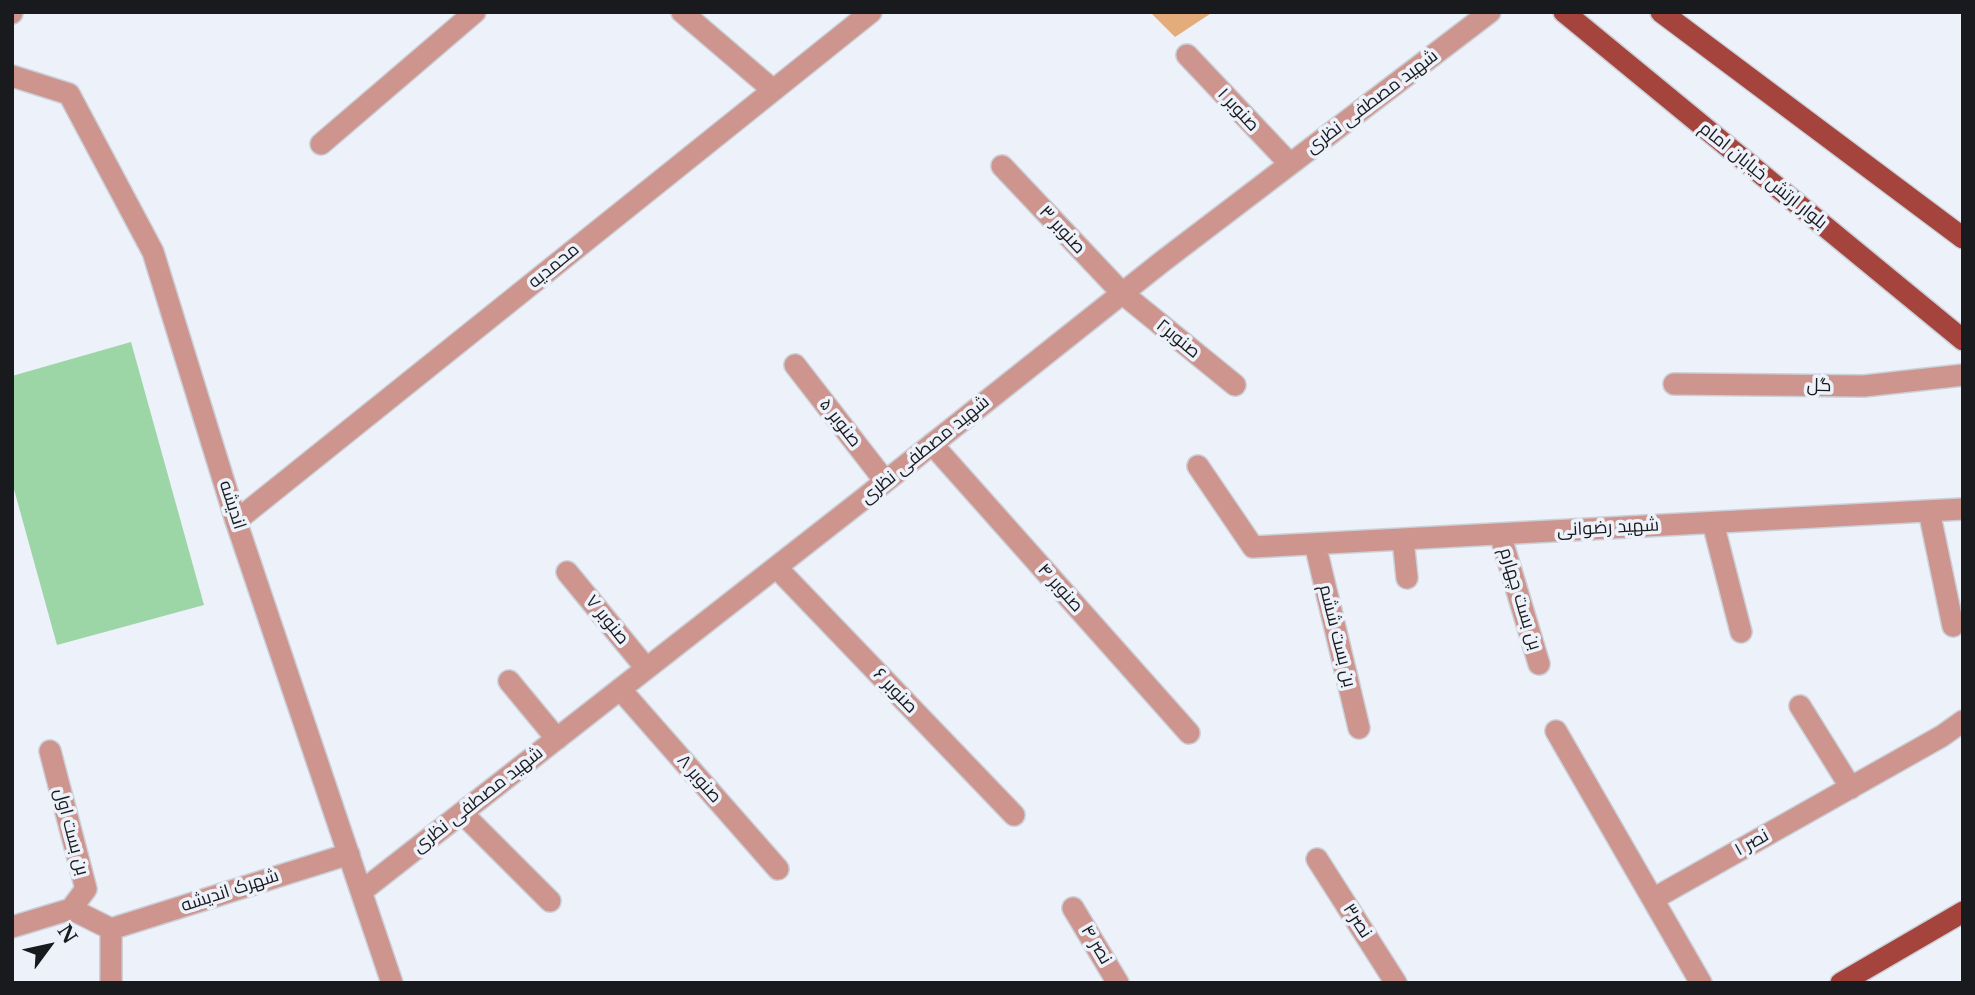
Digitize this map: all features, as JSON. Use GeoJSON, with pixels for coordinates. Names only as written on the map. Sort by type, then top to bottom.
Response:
{"type":"FeatureCollection","features":[{"type":"Feature","properties":{"kind":"main road","name":"بلوار ارتش خیابان امام"},"geometry":{"type":"LineString","coordinates":[[1564,12],[1963,340]]}},
{"type":"Feature","properties":{"kind":"main road"},"geometry":{"type":"LineString","coordinates":[[1661,12],[1963,237]]}},
{"type":"Feature","properties":{"kind":"main road"},"geometry":{"type":"LineString","coordinates":[[1841,983],[1963,912]]}},
{"type":"Feature","properties":{"kind":"street"},"geometry":{"type":"LineString","coordinates":[[321,144],[475,12]]}},
{"type":"Feature","properties":{"kind":"street"},"geometry":{"type":"LineString","coordinates":[[682,12],[773,90]]}},
{"type":"Feature","properties":{"kind":"street","name":"محمدیه"},"geometry":{"type":"LineString","coordinates":[[236,521],[871,12]]}},
{"type":"Feature","properties":{"kind":"street","name":"شهید مصطفی نظری"},"geometry":{"type":"LineString","coordinates":[[362,891],[1122,293],[1490,12]]}},
{"type":"Feature","properties":{"kind":"street","name":"صنوبر ۱"},"geometry":{"type":"LineString","coordinates":[[1187,55],[1290,164]]}},
{"type":"Feature","properties":{"kind":"street","name":"اندیشه"},"geometry":{"type":"LineString","coordinates":[[12,76],[69,94],[153,252],[236,521],[393,983]]}},
{"type":"Feature","properties":{"kind":"street","name":"صنوبر ۳"},"geometry":{"type":"LineString","coordinates":[[1002,166],[1122,293]]}},
{"type":"Feature","properties":{"kind":"street","name":"صنوبر۲"},"geometry":{"type":"LineString","coordinates":[[1122,293],[1235,385]]}},
{"type":"Feature","properties":{"kind":"street","name":"صنوبر ۵"},"geometry":{"type":"LineString","coordinates":[[795,365],[885,481]]}},
{"type":"Feature","properties":{"kind":"street","name":"گل"},"geometry":{"type":"LineString","coordinates":[[1674,384],[1864,386],[1963,376]]}},
{"type":"Feature","properties":{"kind":"street","name":"صنوبر ۴"},"geometry":{"type":"LineString","coordinates":[[932,444],[1189,733]]}},
{"type":"Feature","properties":{"kind":"street","name":"شهید رضوانی"},"geometry":{"type":"LineString","coordinates":[[1198,466],[1253,547],[1963,509]]}},
{"type":"Feature","properties":{"kind":"street"},"geometry":{"type":"LineString","coordinates":[[1929,511],[1953,626]]}},
{"type":"Feature","properties":{"kind":"street"},"geometry":{"type":"LineString","coordinates":[[1713,523],[1741,632]]}},
{"type":"Feature","properties":{"kind":"street","name":"بن بست چهارم"},"geometry":{"type":"LineString","coordinates":[[1500,534],[1539,664]]}},
{"type":"Feature","properties":{"kind":"street"},"geometry":{"type":"LineString","coordinates":[[1403,539],[1407,578]]}},
{"type":"Feature","properties":{"kind":"street","name":"بن بست ششم"},"geometry":{"type":"LineString","coordinates":[[1315,544],[1359,727]]}},
{"type":"Feature","properties":{"kind":"street","name":"صنوبر ۶"},"geometry":{"type":"LineString","coordinates":[[776,567],[1014,815]]}},
{"type":"Feature","properties":{"kind":"street","name":"صنوبر ۷"},"geometry":{"type":"LineString","coordinates":[[567,572],[646,668]]}},
{"type":"Feature","properties":{"kind":"street"},"geometry":{"type":"LineString","coordinates":[[509,681],[557,739]]}},
{"type":"Feature","properties":{"kind":"street","name":"صنوبر ۸"},"geometry":{"type":"LineString","coordinates":[[620,689],[778,869]]}},
{"type":"Feature","properties":{"kind":"street"},"geometry":{"type":"LineString","coordinates":[[1800,706],[1851,788]]}},
{"type":"Feature","properties":{"kind":"street","name":"نصر ۱"},"geometry":{"type":"LineString","coordinates":[[1653,899],[1942,736],[1963,721]]}},
{"type":"Feature","properties":{"kind":"street"},"geometry":{"type":"LineString","coordinates":[[1556,731],[1701,983]]}},
{"type":"Feature","properties":{"kind":"street","name":"بن بست اول"},"geometry":{"type":"LineString","coordinates":[[50,751],[86,889],[71,909]]}},
{"type":"Feature","properties":{"kind":"street"},"geometry":{"type":"LineString","coordinates":[[462,813],[550,901]]}},
{"type":"Feature","properties":{"kind":"street","name":"شهرک اندیشه"},"geometry":{"type":"LineString","coordinates":[[111,929],[349,853]]}},
{"type":"Feature","properties":{"kind":"street","name":"نصر۳"},"geometry":{"type":"LineString","coordinates":[[1317,859],[1396,983]]}},
{"type":"Feature","properties":{"kind":"street","name":"نصر ۴"},"geometry":{"type":"LineString","coordinates":[[1073,908],[1118,983]]}},
{"type":"Feature","properties":{"kind":"street"},"geometry":{"type":"LineString","coordinates":[[12,927],[71,909],[111,929],[111,983]]}},
{"type":"Feature","properties":{"kind":"green space"},"geometry":{"type":"Polygon","coordinates":[[[131,342],[204,605],[57,645],[12,482],[12,376],[131,342]]]}},
{"type":"Feature","properties":{"kind":"building"},"geometry":{"type":"Polygon","coordinates":[[[1150,12],[1213,12],[1175,37],[1150,12]]]}}]}
